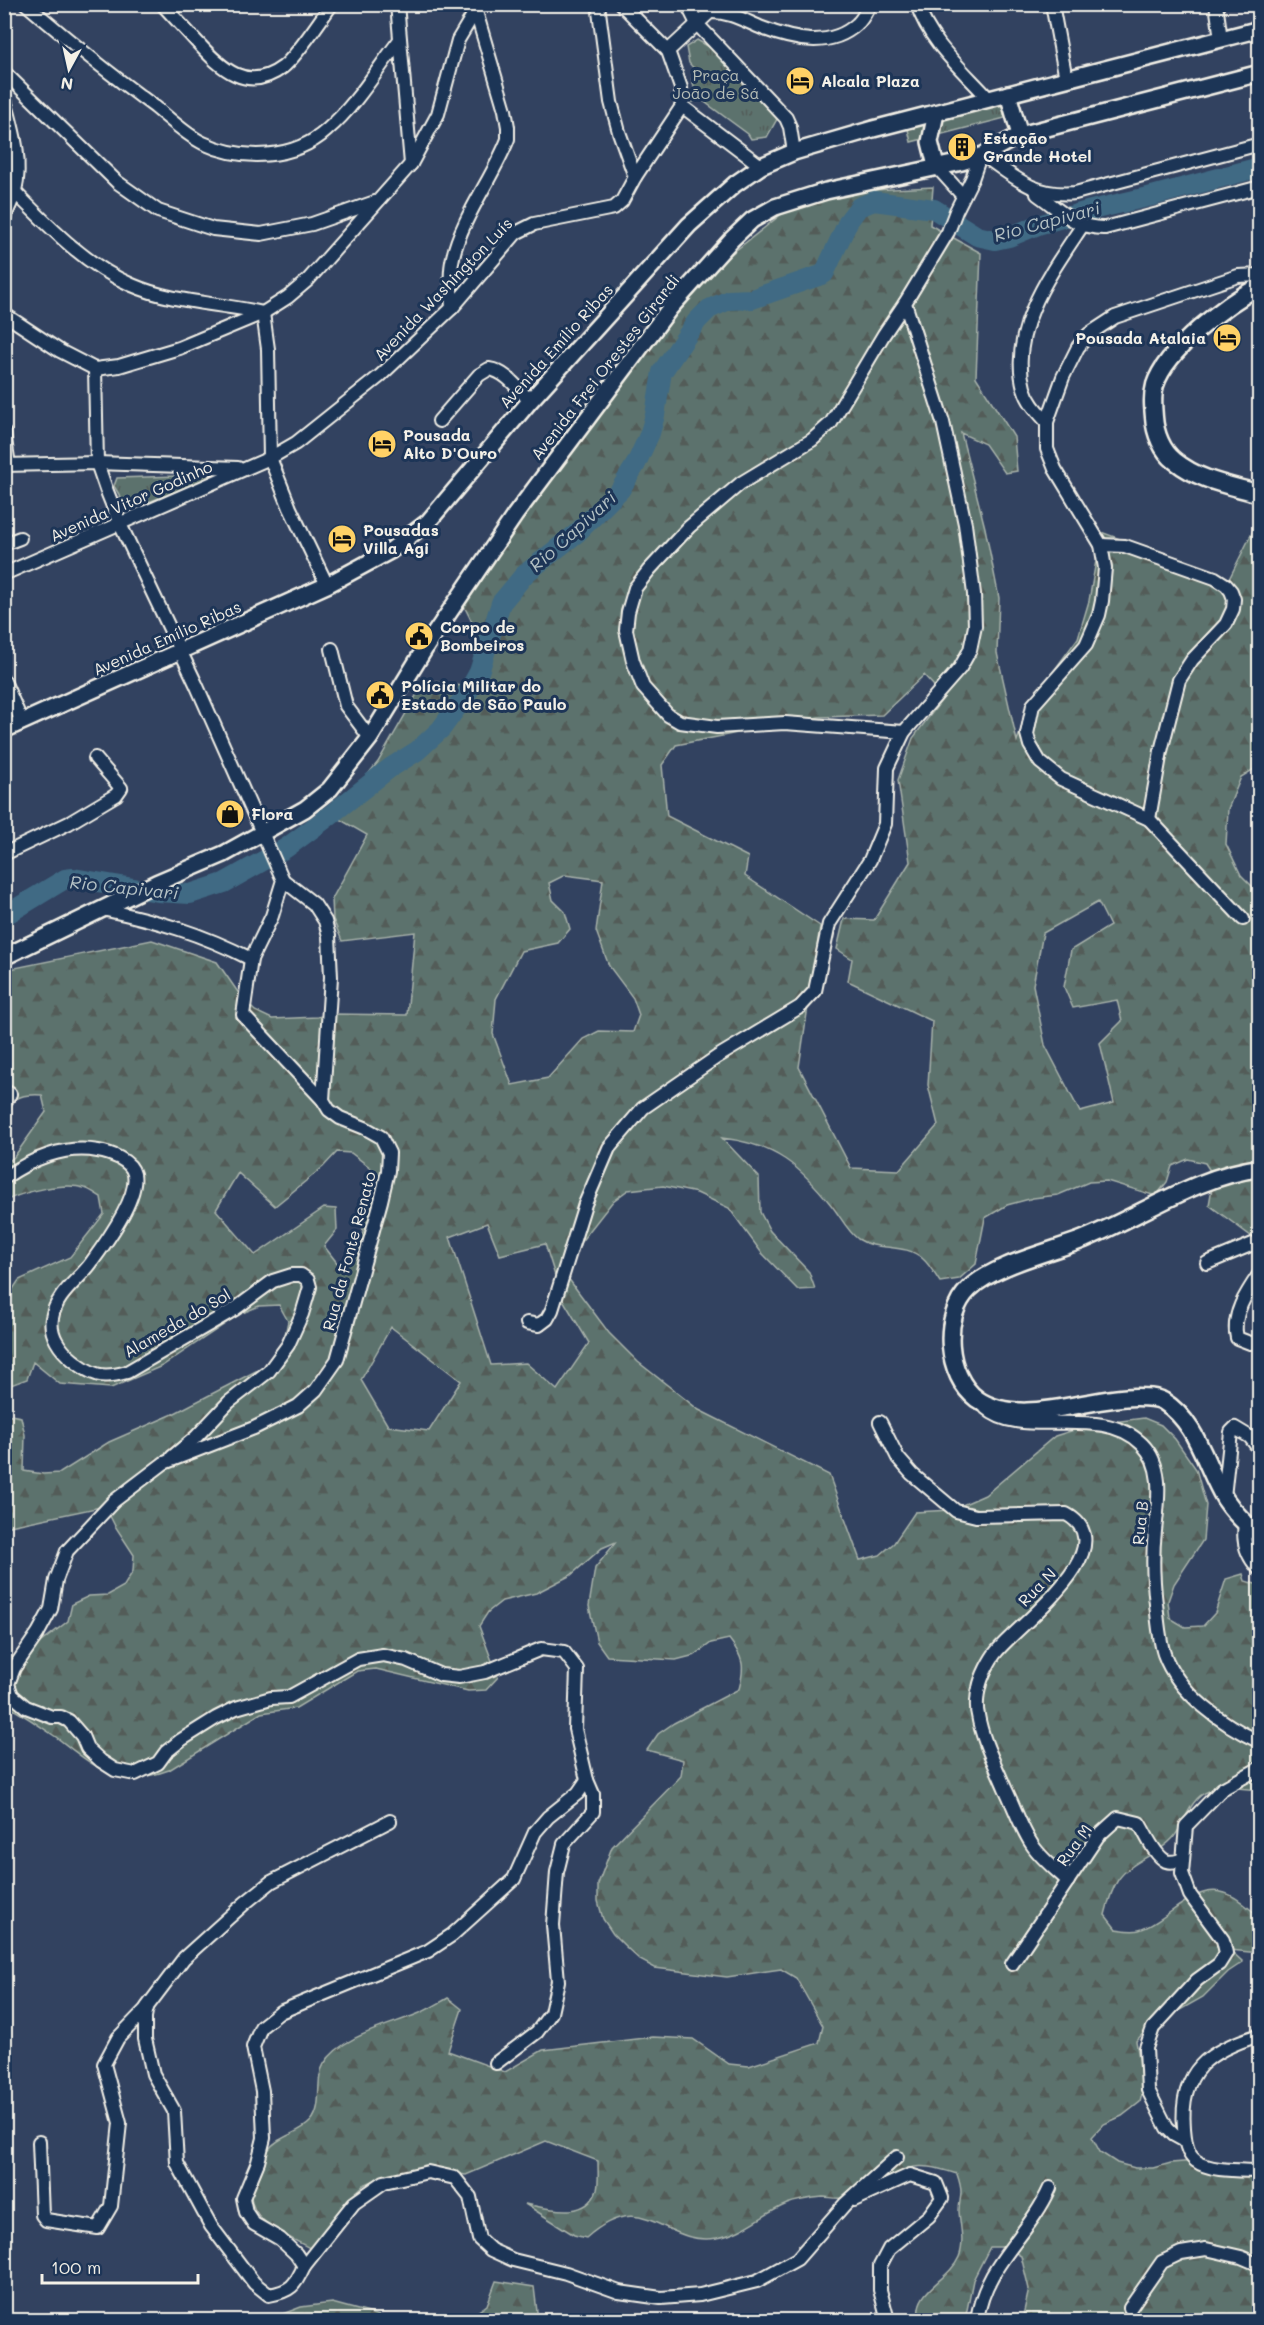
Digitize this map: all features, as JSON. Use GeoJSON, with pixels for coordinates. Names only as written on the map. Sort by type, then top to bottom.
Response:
{"type":"FeatureCollection","features":[{"type":"Feature","properties":{"kind":"main road"},"geometry":{"type":"LineString","coordinates":[[1256,293],[1215,315],[1166,364],[1156,383],[1153,397],[1155,428],[1161,444],[1173,460],[1209,482],[1260,494]]}},
{"type":"Feature","properties":{"kind":"main road"},"geometry":{"type":"LineString","coordinates":[[1260,1168],[1234,1171],[1206,1180],[1103,1231],[981,1279],[961,1298],[950,1339],[951,1356],[960,1381],[977,1398],[1005,1410],[1063,1408],[1126,1396],[1160,1399],[1176,1410],[1189,1426],[1224,1497],[1245,1524],[1260,1535]]}},
{"type":"Feature","properties":{"kind":"street"},"geometry":{"type":"LineString","coordinates":[[26,4],[95,63],[201,142],[235,153],[270,156],[297,148],[326,131],[353,102],[399,41]]}},
{"type":"Feature","properties":{"kind":"street"},"geometry":{"type":"LineString","coordinates":[[162,4],[220,67],[237,76],[253,78],[269,75],[285,66],[332,4]]}},
{"type":"Feature","properties":{"kind":"street"},"geometry":{"type":"LineString","coordinates":[[397,4],[411,164]]}},
{"type":"Feature","properties":{"kind":"street"},"geometry":{"type":"LineString","coordinates":[[598,4],[611,102],[635,177]]}},
{"type":"Feature","properties":{"kind":"street"},"geometry":{"type":"LineString","coordinates":[[621,4],[668,51],[681,88],[682,106],[761,166]]}},
{"type":"Feature","properties":{"kind":"street"},"geometry":{"type":"LineString","coordinates":[[687,4],[697,24],[786,118],[790,127],[794,152]]}},
{"type":"Feature","properties":{"kind":"street"},"geometry":{"type":"LineString","coordinates":[[668,51],[710,12],[719,12],[795,39],[817,41],[840,36],[859,23],[870,4]]}},
{"type":"Feature","properties":{"kind":"street"},"geometry":{"type":"LineString","coordinates":[[917,4],[926,25],[939,44],[988,99]]}},
{"type":"Feature","properties":{"kind":"street"},"geometry":{"type":"LineString","coordinates":[[1053,4],[1066,79]]}},
{"type":"Feature","properties":{"kind":"street"},"geometry":{"type":"LineString","coordinates":[[1215,4],[1221,39]]}},
{"type":"Feature","properties":{"kind":"street"},"geometry":{"type":"LineString","coordinates":[[4,314],[60,351],[95,369],[119,366],[179,348],[263,313],[288,297],[308,280],[411,164],[438,114],[458,40],[475,7]]}},
{"type":"Feature","properties":{"kind":"street"},"geometry":{"type":"LineString","coordinates":[[452,308],[453,254],[460,234],[508,138],[505,110],[475,7]]}},
{"type":"Feature","properties":{"kind":"street","name":"Avenida Emílio Ribas"},"geometry":{"type":"LineString","coordinates":[[4,730],[327,585],[390,551],[428,522],[530,401],[689,225],[735,184],[761,166],[794,152],[936,113],[1260,29]]}},
{"type":"Feature","properties":{"kind":"street"},"geometry":{"type":"LineString","coordinates":[[4,72],[117,182],[158,211],[213,229],[261,234],[312,224],[376,201]]}},
{"type":"Feature","properties":{"kind":"street","name":"Avenida Frei Orestes Girardi"},"geometry":{"type":"LineString","coordinates":[[4,957],[121,900],[264,837],[330,789],[370,738],[427,645],[515,515],[670,308],[752,220],[794,200],[981,156],[1020,135],[1260,73]]}},
{"type":"Feature","properties":{"kind":"street"},"geometry":{"type":"LineString","coordinates":[[1008,94],[1020,135]]}},
{"type":"Feature","properties":{"kind":"street"},"geometry":{"type":"LineString","coordinates":[[4,96],[18,158],[15,192],[4,218]]}},
{"type":"Feature","properties":{"kind":"street","name":"Avenida Washington Luís"},"geometry":{"type":"LineString","coordinates":[[270,458],[296,443],[380,376],[452,308],[516,233],[534,224],[614,208],[622,201],[635,177],[682,106]]}},
{"type":"Feature","properties":{"kind":"street"},"geometry":{"type":"LineString","coordinates":[[936,113],[930,132],[936,166],[963,196]]}},
{"type":"Feature","properties":{"kind":"street"},"geometry":{"type":"LineString","coordinates":[[1029,188],[1059,195],[1075,193],[1260,144]]}},
{"type":"Feature","properties":{"kind":"street"},"geometry":{"type":"LineString","coordinates":[[904,732],[784,723],[717,727],[680,722],[668,715],[643,687],[633,661],[626,630],[628,612],[635,588],[690,527],[741,483],[812,440],[831,423],[948,232],[981,156],[1080,225],[1093,228],[1105,228],[1260,187]]}},
{"type":"Feature","properties":{"kind":"street"},"geometry":{"type":"LineString","coordinates":[[4,181],[70,245],[108,273],[134,286],[173,297],[263,313]]}},
{"type":"Feature","properties":{"kind":"street"},"geometry":{"type":"LineString","coordinates":[[1047,422],[1032,405],[1024,389],[1019,362],[1023,338],[1032,311],[1080,225]]}},
{"type":"Feature","properties":{"kind":"street"},"geometry":{"type":"LineString","coordinates":[[1243,919],[1149,819],[1061,778],[1040,762],[1030,745],[1028,734],[1033,705],[1086,645],[1099,615],[1105,568],[1101,545],[1054,469],[1047,449],[1047,422],[1063,377],[1078,346],[1089,334],[1115,317],[1238,276],[1260,275]]}},
{"type":"Feature","properties":{"kind":"street"},"geometry":{"type":"LineString","coordinates":[[527,1323],[539,1325],[547,1319],[552,1310],[585,1204],[609,1148],[636,1116],[643,1108],[717,1057],[800,1007],[814,991],[829,924],[870,860],[885,824],[887,768],[904,732],[960,668],[970,650],[975,626],[974,594],[965,524],[943,422],[905,303]]}},
{"type":"Feature","properties":{"kind":"street"},"geometry":{"type":"LineString","coordinates":[[263,313],[268,349],[270,458],[290,508],[327,585]]}},
{"type":"Feature","properties":{"kind":"street"},"geometry":{"type":"LineString","coordinates":[[95,369],[97,463],[120,524],[282,877],[314,904],[325,921],[329,936],[331,977],[323,1100]]}},
{"type":"Feature","properties":{"kind":"street"},"geometry":{"type":"LineString","coordinates":[[439,421],[479,375],[489,369],[496,370],[504,376],[530,401]]}},
{"type":"Feature","properties":{"kind":"street"},"geometry":{"type":"LineString","coordinates":[[4,433],[7,465],[97,463],[246,468]]}},
{"type":"Feature","properties":{"kind":"street","name":"Avenida Vitor Godinho"},"geometry":{"type":"LineString","coordinates":[[4,574],[270,458]]}},
{"type":"Feature","properties":{"kind":"street"},"geometry":{"type":"LineString","coordinates":[[210,468],[213,473],[212,483]]}},
{"type":"Feature","properties":{"kind":"street"},"geometry":{"type":"LineString","coordinates":[[4,544],[20,538]]}},
{"type":"Feature","properties":{"kind":"street"},"geometry":{"type":"LineString","coordinates":[[1101,545],[1125,546],[1215,578],[1226,585],[1234,599],[1233,609],[1226,624],[1192,660],[1177,686],[1161,751],[1149,819]]}},
{"type":"Feature","properties":{"kind":"street"},"geometry":{"type":"LineString","coordinates":[[332,650],[346,706],[370,738]]}},
{"type":"Feature","properties":{"kind":"street"},"geometry":{"type":"LineString","coordinates":[[4,681],[22,722]]}},
{"type":"Feature","properties":{"kind":"street"},"geometry":{"type":"LineString","coordinates":[[4,854],[69,823],[117,795],[121,788],[95,758]]}},
{"type":"Feature","properties":{"kind":"street"},"geometry":{"type":"LineString","coordinates":[[102,909],[182,928],[214,940],[250,959],[272,916],[282,877]]}},
{"type":"Feature","properties":{"kind":"street","name":"Rua da Fonte Renato"},"geometry":{"type":"LineString","coordinates":[[164,1463],[254,1428],[298,1406],[316,1390],[337,1360],[388,1171],[389,1153],[381,1137],[366,1128],[340,1118],[329,1110],[323,1100],[243,1015],[250,959]]}},
{"type":"Feature","properties":{"kind":"street"},"geometry":{"type":"LineString","coordinates":[[4,1090],[10,1094],[4,1104]]}},
{"type":"Feature","properties":{"kind":"street","name":"Alameda do Sol"},"geometry":{"type":"LineString","coordinates":[[4,1178],[47,1154],[88,1149],[107,1152],[122,1160],[129,1164],[134,1175],[124,1214],[90,1265],[60,1298],[52,1316],[51,1329],[60,1347],[89,1372],[108,1377],[127,1372],[235,1309],[273,1281],[292,1275],[301,1275],[308,1280],[310,1287],[302,1314],[288,1345],[269,1371],[228,1402],[196,1437],[164,1463]]}},
{"type":"Feature","properties":{"kind":"street"},"geometry":{"type":"LineString","coordinates":[[1207,1263],[1260,1241]]}},
{"type":"Feature","properties":{"kind":"street"},"geometry":{"type":"LineString","coordinates":[[1260,1273],[1244,1298],[1234,1327],[1237,1338],[1250,1343],[1260,1342]]}},
{"type":"Feature","properties":{"kind":"street","name":"Rua B"},"geometry":{"type":"LineString","coordinates":[[977,1398],[993,1414],[1008,1420],[1084,1422],[1118,1429],[1142,1444],[1155,1464],[1160,1493],[1152,1568],[1164,1653],[1174,1674],[1199,1703],[1260,1742]]}},
{"type":"Feature","properties":{"kind":"street","name":"Rua N"},"geometry":{"type":"LineString","coordinates":[[880,1422],[898,1458],[912,1474],[956,1511],[976,1516],[1066,1514],[1082,1528],[1086,1538],[1074,1570],[1059,1590],[995,1652],[979,1688],[977,1714],[986,1742],[1032,1845],[1068,1881]]}},
{"type":"Feature","properties":{"kind":"street"},"geometry":{"type":"LineString","coordinates":[[1224,1497],[1231,1432],[1235,1428],[1250,1437],[1260,1450]]}},
{"type":"Feature","properties":{"kind":"street"},"geometry":{"type":"LineString","coordinates":[[164,1463],[114,1501],[67,1551],[56,1580],[51,1609],[14,1668],[8,1684],[12,1695],[26,1707],[69,1721],[82,1736],[87,1748],[101,1761],[116,1770],[135,1774],[158,1763],[166,1752],[181,1740],[216,1718],[236,1708],[271,1698],[289,1697],[358,1659],[383,1656],[406,1660],[441,1675],[459,1677],[485,1672],[541,1649],[564,1652],[577,1669],[575,1729],[592,1794],[593,1812],[564,1844],[556,1872],[553,1925],[558,1981],[551,2013],[537,2032],[496,2063]]}},
{"type":"Feature","properties":{"kind":"street"},"geometry":{"type":"LineString","coordinates":[[1245,1524],[1246,1551],[1260,1570]]}},
{"type":"Feature","properties":{"kind":"street"},"geometry":{"type":"LineString","coordinates":[[1185,2141],[1167,2128],[1148,2090],[1146,2048],[1152,2028],[1197,1980],[1219,1964],[1226,1953],[1223,1940],[1190,1895],[1182,1873],[1186,1826],[1222,1789],[1260,1768]]}},
{"type":"Feature","properties":{"kind":"street"},"geometry":{"type":"LineString","coordinates":[[304,2266],[280,2239],[254,2224],[246,2212],[243,2198],[258,2162],[264,2138],[262,2091],[253,2047],[261,2028],[280,2012],[428,1951],[452,1935],[514,1879],[536,1832],[548,1817],[578,1793],[587,1780]]}},
{"type":"Feature","properties":{"kind":"street","name":"Rua M"},"geometry":{"type":"LineString","coordinates":[[1012,1964],[1031,1932],[1098,1836],[1118,1818],[1139,1823],[1159,1854],[1167,1861],[1182,1860]]}},
{"type":"Feature","properties":{"kind":"street"},"geometry":{"type":"LineString","coordinates":[[39,2142],[42,2215],[46,2220],[98,2228],[111,2206],[120,2123],[104,2064],[118,2038],[147,2007],[184,1958],[244,1903],[272,1882],[390,1821]]}},
{"type":"Feature","properties":{"kind":"street"},"geometry":{"type":"LineString","coordinates":[[147,2007],[145,2039],[153,2074],[174,2111],[177,2163],[211,2226],[254,2283],[269,2295],[285,2292],[297,2282],[304,2266],[354,2204],[384,2182],[428,2172],[455,2178],[470,2197],[479,2239],[491,2250],[513,2260],[566,2273],[619,2292],[661,2298],[700,2295],[757,2281],[797,2259],[845,2204],[897,2157]]}},
{"type":"Feature","properties":{"kind":"street"},"geometry":{"type":"LineString","coordinates":[[1260,2036],[1235,2043],[1207,2059],[1194,2072],[1187,2084],[1182,2106],[1185,2141],[1188,2152],[1196,2162],[1219,2169],[1260,2171]]}},
{"type":"Feature","properties":{"kind":"street"},"geometry":{"type":"LineString","coordinates":[[845,2204],[910,2175],[936,2182],[942,2198],[929,2216],[889,2249],[880,2266],[880,2290],[888,2320]]}},
{"type":"Feature","properties":{"kind":"street"},"geometry":{"type":"LineString","coordinates":[[977,2320],[980,2300],[992,2272],[1043,2204],[1050,2188]]}},
{"type":"Feature","properties":{"kind":"street"},"geometry":{"type":"LineString","coordinates":[[1130,2308],[1162,2262],[1180,2253],[1206,2249],[1241,2257],[1260,2265]]}},
{"type":"Feature","properties":{"kind":"green space","name":"Praça João de Sá"},"geometry":{"type":"Polygon","coordinates":[[[697,40],[713,49],[777,119],[767,137],[751,139],[748,134],[699,98],[693,102],[692,97],[695,91],[692,79],[697,72],[689,63],[686,47],[697,40]]]}},
{"type":"Feature","properties":{"kind":"green space"},"geometry":{"type":"Polygon","coordinates":[[[1001,102],[1005,118],[911,142],[907,125],[1001,102]]]}},
{"type":"Feature","properties":{"kind":"green space"},"geometry":{"type":"Polygon","coordinates":[[[933,187],[930,225],[981,253],[976,377],[1014,437],[1017,471],[1005,473],[985,444],[961,433],[985,528],[999,598],[997,653],[1017,741],[1030,703],[1078,638],[1089,601],[1101,532],[1229,579],[1259,519],[1259,766],[1241,777],[1228,809],[1226,844],[1241,875],[1259,893],[1259,1242],[1209,1205],[1214,1177],[1205,1163],[1188,1159],[1172,1166],[1167,1182],[1156,1196],[1107,1181],[1089,1182],[1058,1195],[1033,1198],[1007,1205],[985,1218],[976,1264],[959,1279],[940,1282],[928,1264],[916,1254],[866,1243],[854,1236],[809,1179],[785,1159],[757,1146],[722,1138],[759,1177],[760,1212],[770,1231],[809,1272],[815,1289],[798,1290],[761,1252],[729,1208],[697,1193],[663,1186],[628,1190],[613,1201],[569,1257],[565,1274],[609,1333],[638,1362],[699,1410],[829,1475],[860,1560],[880,1555],[894,1543],[915,1512],[951,1510],[985,1495],[1055,1436],[1090,1425],[1144,1418],[1161,1425],[1175,1439],[1196,1469],[1206,1505],[1203,1540],[1174,1584],[1168,1601],[1170,1618],[1185,1627],[1203,1626],[1215,1613],[1226,1579],[1243,1574],[1245,1581],[1259,1585],[1259,1790],[1221,1788],[1202,1794],[1192,1805],[1173,1838],[1130,1868],[1118,1880],[1105,1915],[1116,1929],[1136,1931],[1149,1926],[1202,1893],[1214,1891],[1225,1893],[1239,1900],[1259,1916],[1259,1953],[1230,1950],[1243,1962],[1228,1972],[1203,1997],[1148,2028],[1136,2041],[1144,2086],[1140,2102],[1122,2116],[1104,2124],[1092,2137],[1100,2152],[1117,2163],[1135,2168],[1153,2168],[1171,2163],[1196,2161],[1259,2167],[1259,2320],[1022,2320],[1029,2289],[1021,2256],[1006,2247],[990,2247],[973,2280],[965,2320],[920,2320],[921,2301],[954,2265],[962,2246],[959,2211],[961,2190],[957,2174],[930,2167],[910,2168],[851,2196],[805,2199],[791,2203],[778,2208],[745,2228],[717,2238],[698,2238],[682,2234],[639,2217],[624,2217],[607,2223],[586,2238],[574,2235],[525,2204],[555,2210],[585,2206],[592,2200],[597,2190],[598,2161],[546,2141],[466,2175],[431,2170],[379,2178],[364,2185],[351,2197],[317,2252],[276,2230],[256,2212],[251,2200],[252,2186],[263,2158],[273,2144],[301,2129],[315,2115],[321,2070],[331,2055],[352,2040],[419,2013],[448,1998],[462,2009],[448,2051],[505,2072],[543,2050],[653,2037],[693,2039],[729,2064],[749,2066],[819,2043],[823,2026],[796,1978],[781,1969],[727,1977],[655,1968],[640,1960],[626,1947],[603,1919],[598,1901],[598,1884],[612,1847],[681,1776],[683,1760],[647,1750],[658,1734],[674,1723],[739,1689],[742,1675],[740,1657],[729,1639],[711,1643],[695,1655],[676,1660],[607,1656],[597,1642],[589,1606],[595,1568],[616,1542],[602,1548],[571,1575],[536,1593],[502,1601],[488,1612],[479,1626],[498,1677],[486,1690],[468,1691],[376,1669],[357,1671],[296,1708],[261,1713],[169,1770],[135,1777],[121,1776],[95,1766],[5,1704],[5,1670],[68,1621],[72,1604],[89,1596],[108,1595],[124,1586],[133,1571],[134,1555],[105,1506],[5,1527],[5,1414],[21,1417],[25,1435],[24,1471],[43,1474],[60,1473],[109,1442],[171,1415],[256,1371],[265,1369],[284,1340],[288,1321],[279,1305],[259,1306],[240,1314],[162,1366],[111,1388],[60,1384],[33,1362],[27,1379],[11,1385],[5,1379],[5,1301],[19,1280],[70,1257],[104,1214],[101,1197],[88,1189],[75,1186],[43,1189],[5,1201],[5,1164],[14,1157],[46,1112],[42,1095],[21,1097],[12,1101],[5,1109],[5,970],[152,940],[217,962],[242,998],[255,1011],[272,1019],[332,1014],[407,1015],[415,932],[342,941],[333,919],[332,899],[367,835],[334,816],[378,762],[425,680],[462,686],[471,674],[480,647],[475,629],[464,606],[581,424],[721,262],[783,213],[852,191],[933,187]],[[924,675],[882,715],[819,717],[676,745],[662,765],[667,816],[748,857],[745,876],[820,926],[799,1067],[851,1168],[899,1170],[938,1125],[928,1085],[932,1021],[848,981],[852,959],[837,949],[844,919],[874,920],[910,862],[898,780],[913,738],[944,697],[924,675]],[[565,875],[549,883],[553,900],[565,912],[570,929],[558,943],[521,951],[496,999],[493,1034],[512,1085],[548,1078],[583,1039],[599,1031],[633,1032],[639,1015],[633,998],[609,966],[596,931],[603,880],[565,875]],[[1098,902],[1043,933],[1033,985],[1045,1045],[1080,1112],[1114,1103],[1100,1043],[1122,1021],[1117,1000],[1073,1008],[1064,987],[1071,950],[1110,926],[1098,902]],[[337,1152],[323,1167],[275,1206],[238,1173],[216,1210],[255,1255],[324,1208],[336,1209],[337,1230],[324,1246],[338,1264],[345,1266],[363,1232],[361,1210],[373,1187],[372,1169],[351,1153],[337,1152]],[[487,1223],[450,1237],[491,1365],[526,1363],[557,1390],[589,1343],[562,1298],[545,1244],[500,1255],[487,1223]],[[391,1327],[361,1380],[388,1426],[429,1431],[461,1381],[391,1327]]]}},
{"type":"Feature","properties":{"kind":"green space"},"geometry":{"type":"Polygon","coordinates":[[[211,476],[208,479],[128,510],[114,486],[117,478],[211,476]]]}},
{"type":"Feature","properties":{"kind":"green space"},"geometry":{"type":"Polygon","coordinates":[[[496,2281],[534,2287],[538,2320],[466,2320],[487,2305],[496,2281]]]}},
{"type":"Feature","properties":{"kind":"green space"},"geometry":{"type":"Polygon","coordinates":[[[332,2303],[395,2320],[267,2320],[301,2307],[332,2303]]]}},
{"type":"Feature","properties":{"kind":"waterway","name":"Rio Capivari"},"geometry":{"type":"LineString","coordinates":[[4,916],[65,879],[73,878],[158,892],[190,894],[224,883],[286,848],[390,768],[417,751],[441,729],[468,692],[479,672],[501,603],[525,574],[577,533],[620,490],[636,464],[650,433],[662,372],[697,321],[709,309],[729,300],[752,299],[824,274],[849,220],[859,207],[874,201],[934,209],[977,236],[995,240],[1087,211],[1260,167]]}},
{"type":"Feature","properties":{"kind":"place","name":"Alcala Plaza"},"geometry":{"type":"Point","coordinates":[800,81]}},
{"type":"Feature","properties":{"kind":"place","name":"Estação Grande Hotel"},"geometry":{"type":"Point","coordinates":[962,147]}},
{"type":"Feature","properties":{"kind":"place","name":"Pousada Atalaia"},"geometry":{"type":"Point","coordinates":[1227,338]}},
{"type":"Feature","properties":{"kind":"place","name":"Pousada Alto D'Ouro"},"geometry":{"type":"Point","coordinates":[382,444]}},
{"type":"Feature","properties":{"kind":"place","name":"Pousadas Villa Agi"},"geometry":{"type":"Point","coordinates":[342,539]}},
{"type":"Feature","properties":{"kind":"place","name":"Corpo de Bombeiros"},"geometry":{"type":"Point","coordinates":[419,636]}},
{"type":"Feature","properties":{"kind":"place","name":"Polícia Militar do Estado de São Paulo"},"geometry":{"type":"Point","coordinates":[380,695]}},
{"type":"Feature","properties":{"kind":"place","name":"Flora"},"geometry":{"type":"Point","coordinates":[230,814]}}]}
